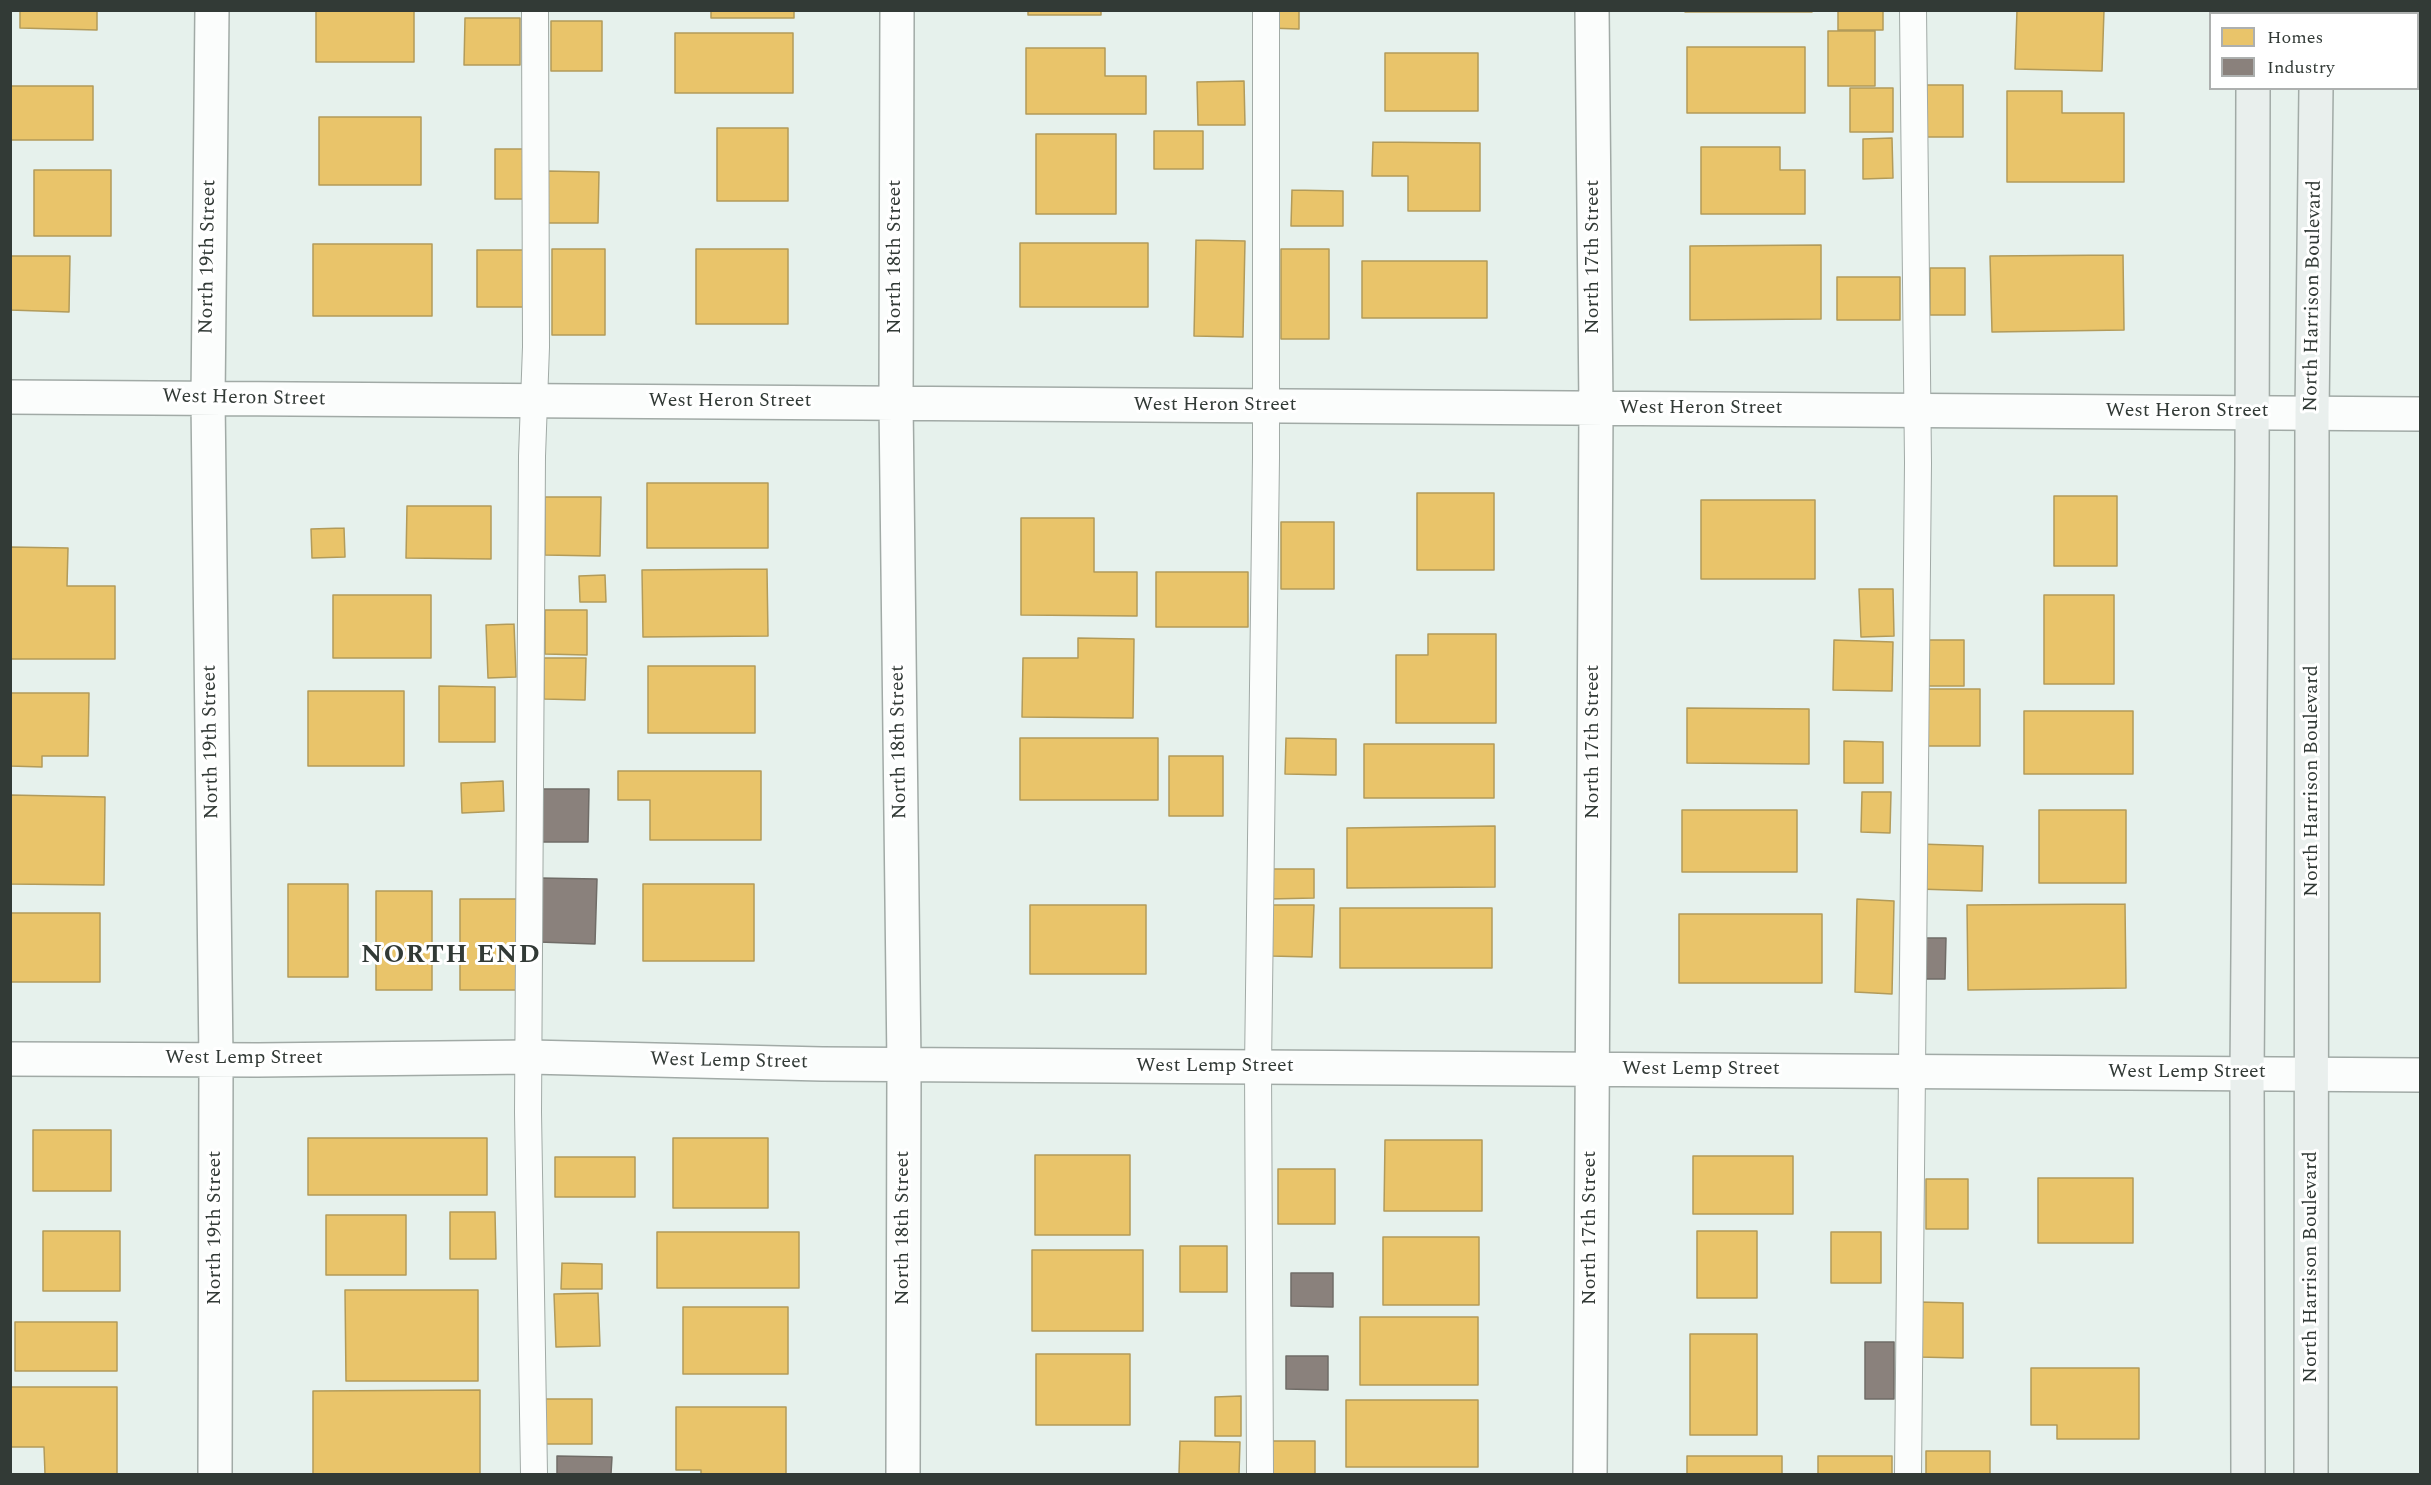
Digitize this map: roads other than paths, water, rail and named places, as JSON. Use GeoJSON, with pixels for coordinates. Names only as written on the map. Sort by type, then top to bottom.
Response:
{"type":"FeatureCollection","features":[{"type":"Feature","properties":{"kind":"street","name":"North 19th Street"},"geometry":{"type":"LineString","coordinates":[[212,10],[208,399],[216,1060],[216,1474]]}},
{"type":"Feature","properties":{"kind":"street","name":"North 18th Street"},"geometry":{"type":"LineString","coordinates":[[897,10],[896,403],[904,1065],[903,1474]]}},
{"type":"Feature","properties":{"kind":"street","name":"North 17th Street"},"geometry":{"type":"LineString","coordinates":[[1590,1474],[1596,408],[1593,10]]}},
{"type":"Feature","properties":{"kind":"street"},"geometry":{"type":"LineString","coordinates":[[2248,1474],[2247,1074],[2253,90]]}},
{"type":"Feature","properties":{"kind":"street","name":"North Harrison Boulevard"},"geometry":{"type":"LineString","coordinates":[[2311,1474],[2312,413],[2316,90]]}},
{"type":"Feature","properties":{"kind":"street","name":"West Heron Street"},"geometry":{"type":"LineString","coordinates":[[10,397],[2421,414]]}},
{"type":"Feature","properties":{"kind":"street","name":"West Lemp Street"},"geometry":{"type":"LineString","coordinates":[[10,1059],[530,1057],[904,1065],[2421,1075]]}},
{"type":"Feature","properties":{"kind":"lane"},"geometry":{"type":"LineString","coordinates":[[534,1474],[528,1112],[532,480],[536,347],[535,10]]}},
{"type":"Feature","properties":{"kind":"lane"},"geometry":{"type":"LineString","coordinates":[[1260,1474],[1258,1067],[1266,406],[1266,10]]}},
{"type":"Feature","properties":{"kind":"lane"},"geometry":{"type":"LineString","coordinates":[[1908,1474],[1918,411],[1913,10]]}},
{"type":"Feature","properties":{"kind":"district","name":"NORTH END"},"geometry":{"type":"Point","coordinates":[451,957]}}]}
